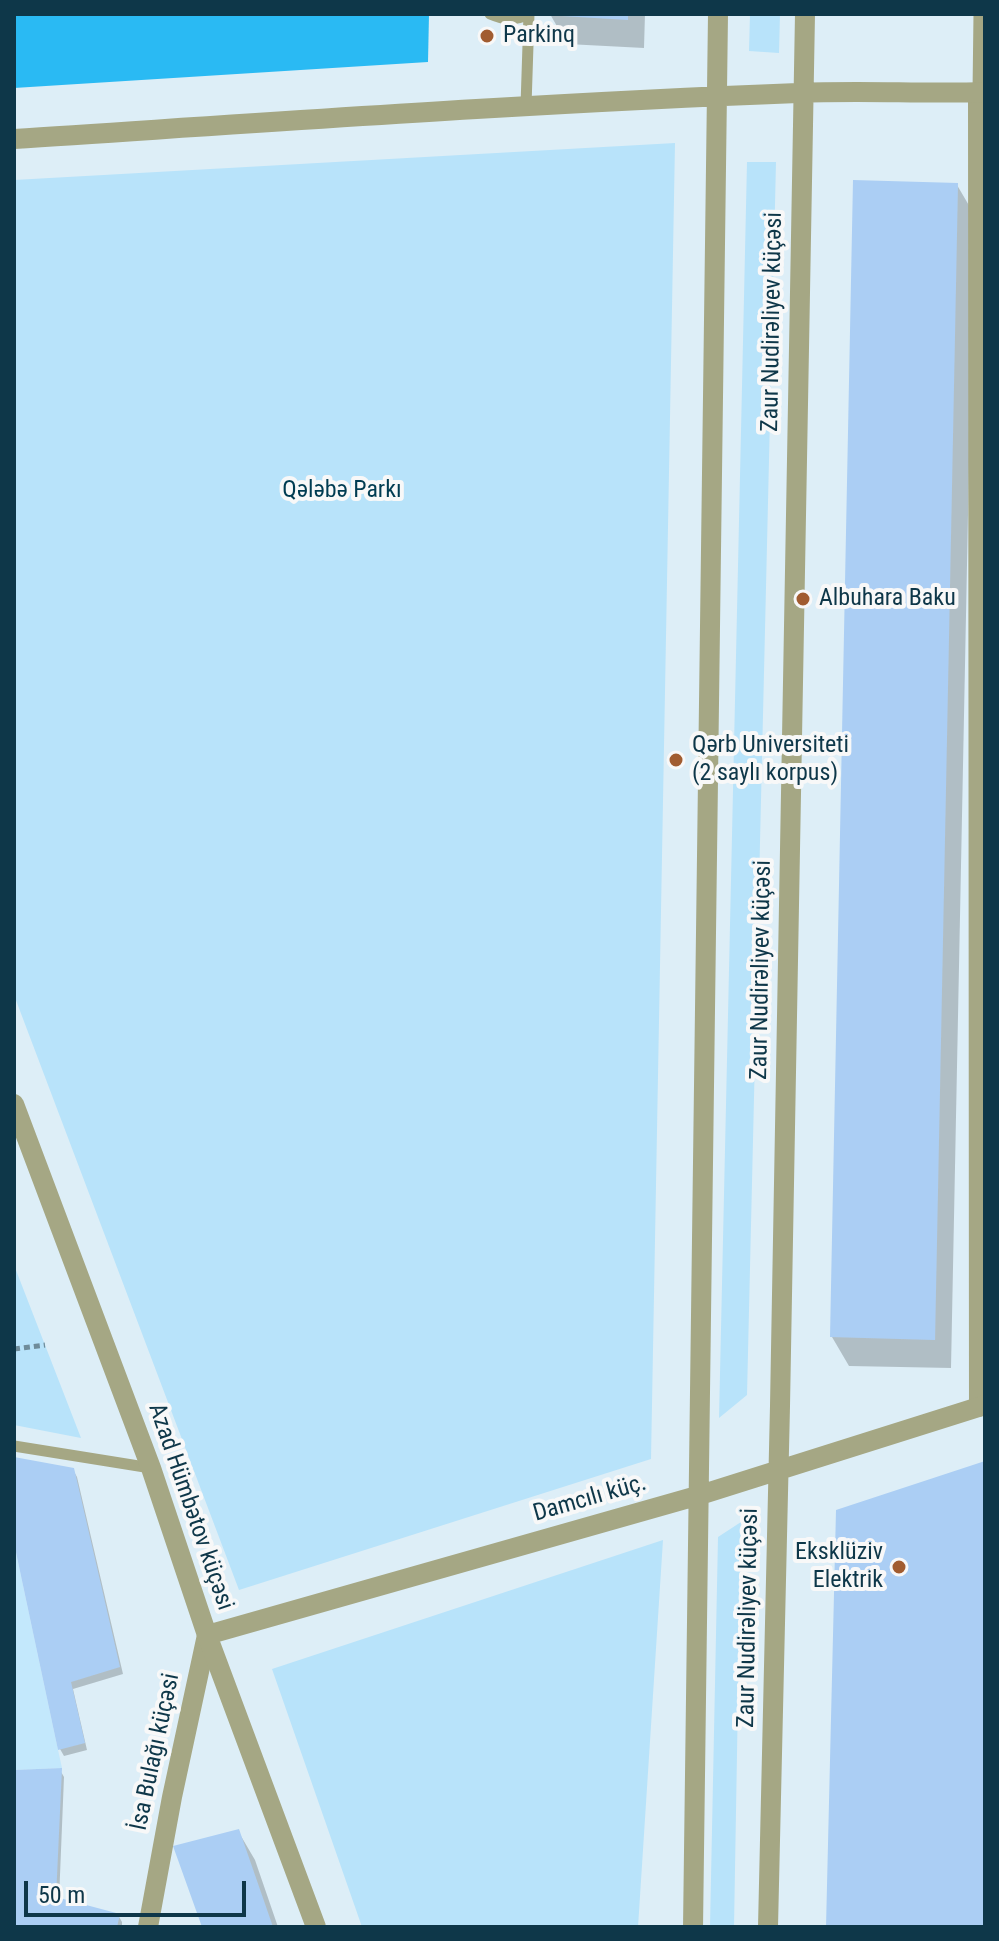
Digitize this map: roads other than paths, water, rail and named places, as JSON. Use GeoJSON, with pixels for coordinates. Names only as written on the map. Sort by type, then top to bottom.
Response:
{"type":"FeatureCollection","features":[{"type":"Feature","properties":{"kind":"street"},"geometry":{"type":"LineString","coordinates":[[693,1927],[718,14]]}},
{"type":"Feature","properties":{"kind":"street","name":"Zaur Nudirəliyev küçəsi"},"geometry":{"type":"LineString","coordinates":[[768,1927],[805,14]]}},
{"type":"Feature","properties":{"kind":"street"},"geometry":{"type":"LineString","coordinates":[[14,139],[715,96],[982,92],[982,1406]]}},
{"type":"Feature","properties":{"kind":"street","name":"Azad Hümbətov küçəsi"},"geometry":{"type":"LineString","coordinates":[[14,1104],[151,1468],[207,1635],[316,1927]]}},
{"type":"Feature","properties":{"kind":"street","name":"Damcılı küç."},"geometry":{"type":"LineString","coordinates":[[207,1635],[779,1472],[982,1406]]}},
{"type":"Feature","properties":{"kind":"street","name":"İsa Bulağı küçəsi"},"geometry":{"type":"LineString","coordinates":[[148,1927],[207,1635]]}},
{"type":"Feature","properties":{"kind":"lane"},"geometry":{"type":"LineString","coordinates":[[490,14],[511,20],[529,14],[526,106]]}},
{"type":"Feature","properties":{"kind":"lane"},"geometry":{"type":"LineString","coordinates":[[979,14],[982,92]]}},
{"type":"Feature","properties":{"kind":"lane"},"geometry":{"type":"LineString","coordinates":[[14,1446],[151,1468]]}},
{"type":"Feature","properties":{"kind":"place","name":"Parkinq"},"geometry":{"type":"Point","coordinates":[487,36]}},
{"type":"Feature","properties":{"kind":"place","name":"Albuhara Baku"},"geometry":{"type":"Point","coordinates":[803,599]}},
{"type":"Feature","properties":{"kind":"place","name":"Qərb Universiteti (2 saylı korpus)"},"geometry":{"type":"Point","coordinates":[676,760]}},
{"type":"Feature","properties":{"kind":"place","name":"Eksklüziv Elektrik"},"geometry":{"type":"Point","coordinates":[899,1567]}},
{"type":"Feature","properties":{"kind":"park label","name":"Qələbə Parkı"},"geometry":{"type":"Point","coordinates":[342,491]}}]}
